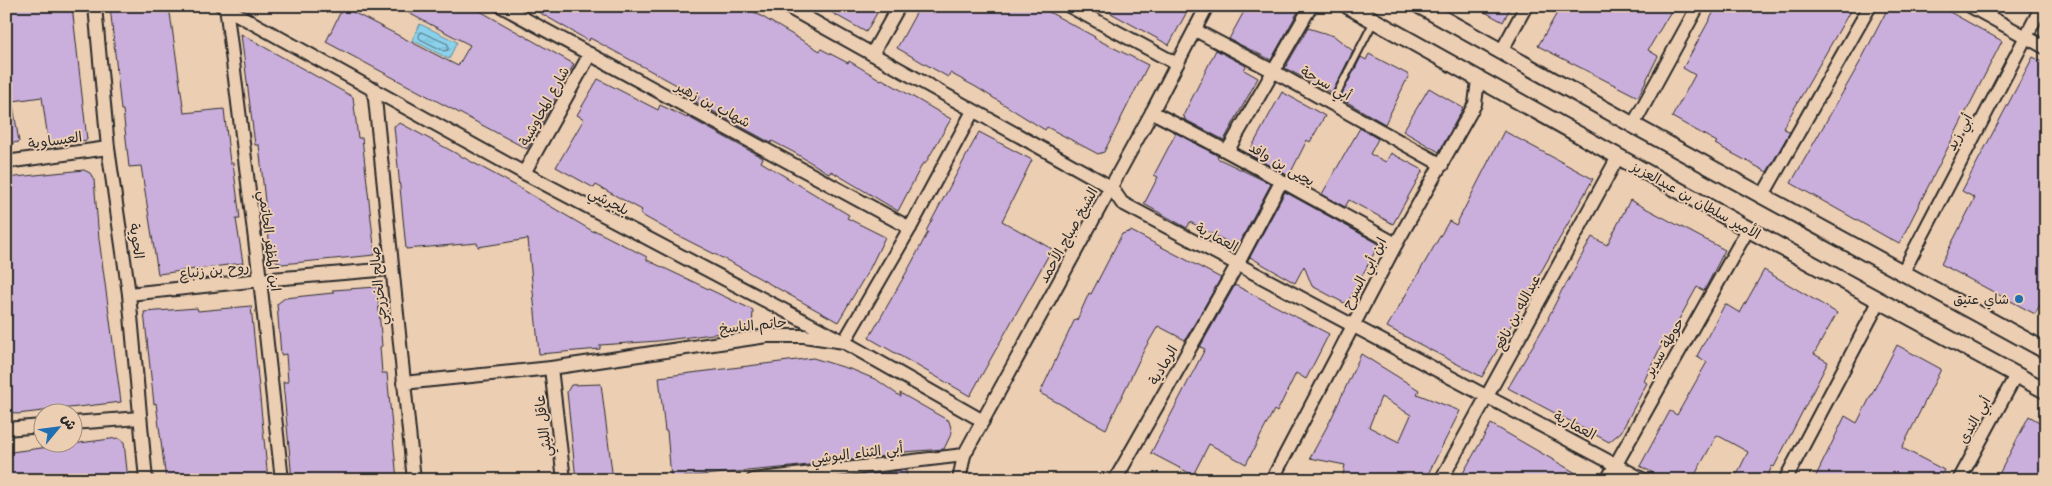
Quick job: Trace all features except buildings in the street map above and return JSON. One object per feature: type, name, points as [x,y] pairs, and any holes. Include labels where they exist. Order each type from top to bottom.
[{"type":"street","name":"الحوية","points":[[94,6],[108,148],[129,294],[146,480]]},
{"type":"street","name":"شهاب بن زهير","points":[[501,6],[910,228]]},
{"type":"street","name":"العمارية","points":[[786,6],[1111,187],[1122,203],[1644,480]]},
{"type":"street","points":[[872,54],[898,6]]},
{"type":"street","points":[[1069,6],[1177,64]]},
{"type":"street","name":"الشيخ صباح الأحمد","points":[[959,480],[964,455],[1152,112],[1207,6]]},
{"type":"street","points":[[1228,150],[1311,6]]},
{"type":"street","name":"الأمير سلطان بن عبدالعزيز","points":[[1348,6],[1748,229],[2046,391]]},
{"type":"street","points":[[1420,6],[1903,272],[2044,345]]},
{"type":"street","points":[[1501,52],[1526,6]]},
{"type":"street","points":[[1633,125],[1698,6]]},
{"type":"street","points":[[1763,195],[1870,6]]},
{"type":"street","points":[[1970,6],[2046,48]]},
{"type":"street","name":"أبي زيد","points":[[1903,272],[2042,6]]},
{"type":"street","name":"بلجرشي","points":[[225,7],[524,173],[844,342],[983,421]]},
{"type":"street","name":"ابن المظفر الحاتمي","points":[[225,7],[260,280],[282,480]]},
{"type":"street","name":"أبي سرحة","points":[[1195,30],[1332,103],[1442,165]]},
{"type":"street","name":"شارع المحاوشية","points":[[524,173],[590,54]]},
{"type":"street","name":"ابن أبي السرح","points":[[1272,480],[1396,244],[1475,104],[1478,80]]},
{"type":"street","name":"صالح الخزرجي","points":[[374,89],[414,480]]},
{"type":"street","points":[[844,342],[910,228],[973,111]]},
{"type":"street","name":"يحيى بن وافد","points":[[1152,112],[1228,150],[1281,182],[1396,244]]},
{"type":"street","name":"العيساوية","points":[[6,162],[108,148]]},
{"type":"street","name":"عبدالله بن نافع","points":[[1441,480],[1618,157]]},
{"type":"street","name":"الرمادية","points":[[1115,480],[1237,265],[1281,182]]},
{"type":"street","name":"حوطة سدير","points":[[1606,480],[1748,229]]},
{"type":"street","name":"روح بن زنباع","points":[[129,294],[391,269]]},
{"type":"street","points":[[1785,480],[1880,300]]},
{"type":"street","name":"حاتم الناسخ","points":[[404,383],[551,368],[768,336],[804,336],[844,342]]},
{"type":"street","name":"عاقل الليثي","points":[[551,368],[564,480]]},
{"type":"street","name":"أبي الندى","points":[[1959,480],[2016,376]]},
{"type":"street","points":[[82,422],[140,418]]},
{"type":"street","points":[[6,429],[32,427]]},
{"type":"street","name":"أبي الثناء البوشي","points":[[753,480],[964,455]]},
{"type":"lane","points":[[1332,103],[1374,20]]},
{"type":"water","points":[[420,24],[457,42],[449,59],[412,40]]},
{"type":"place","name":"شاي عتيق","points":[[2019,299]]}]
